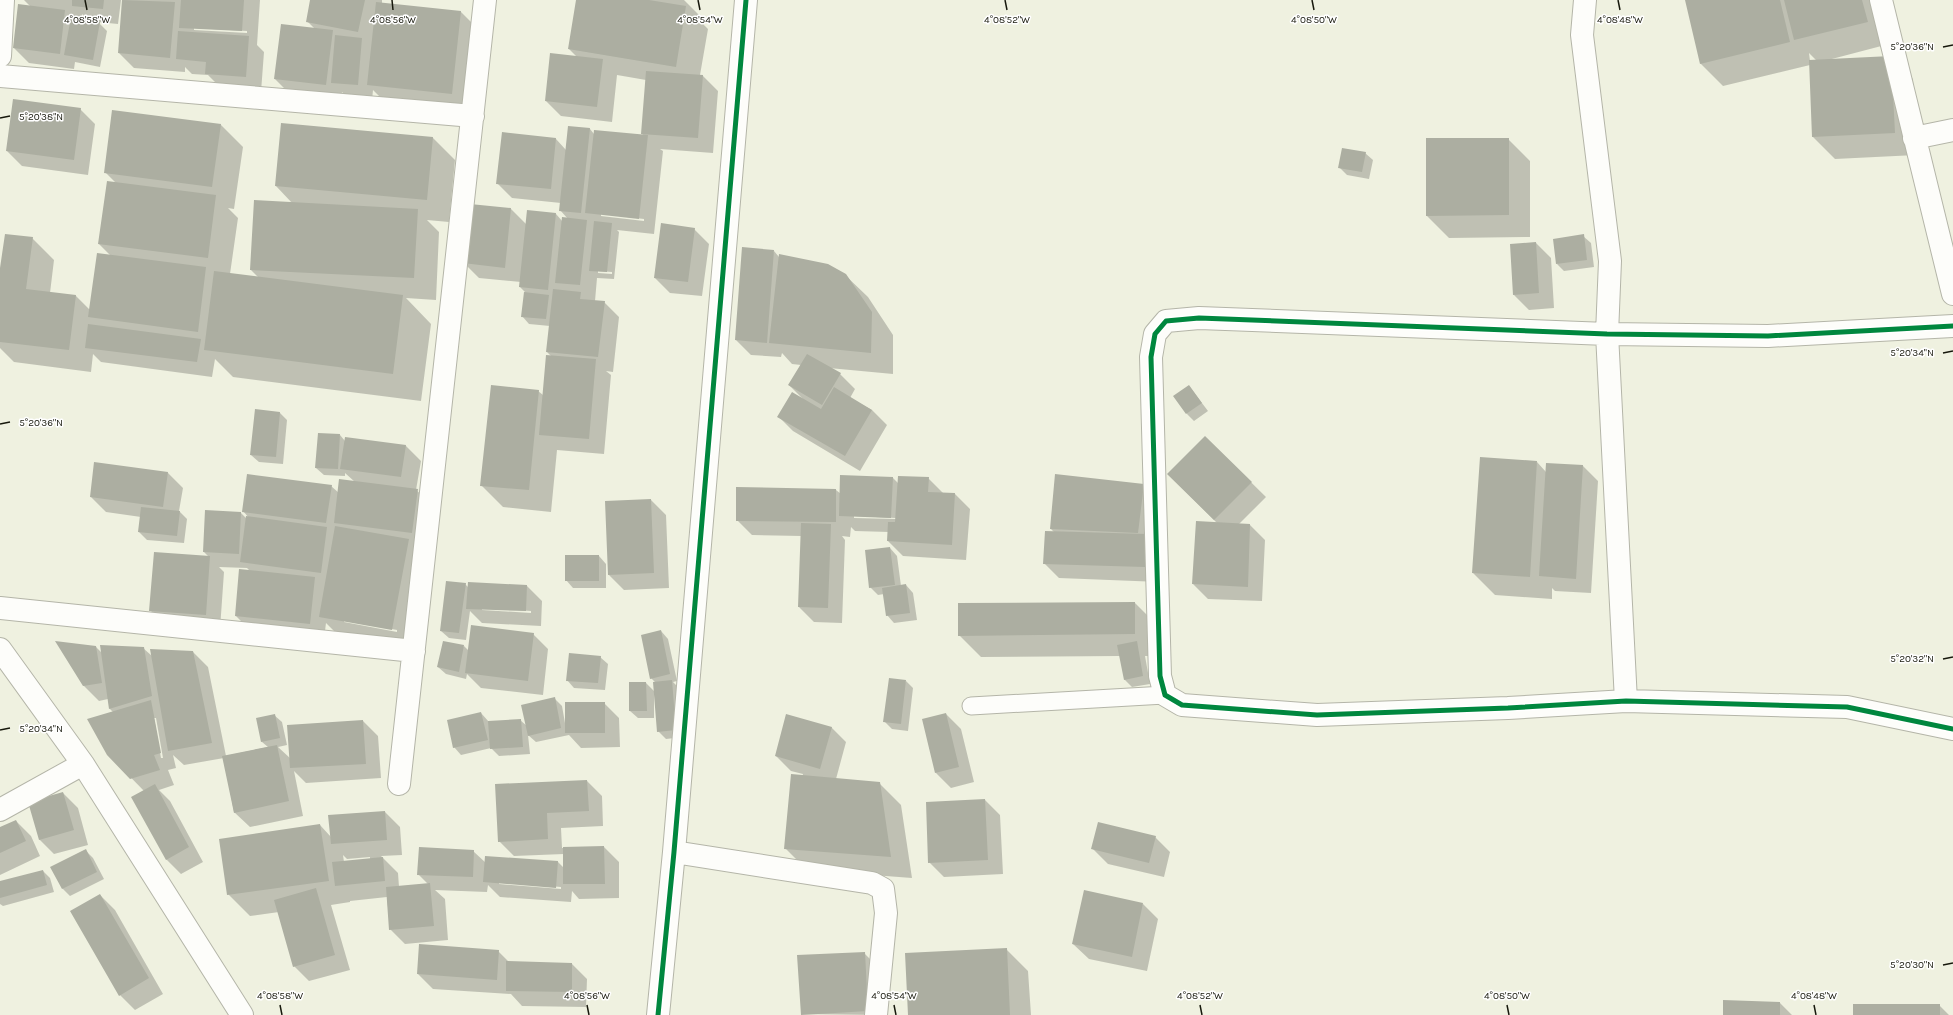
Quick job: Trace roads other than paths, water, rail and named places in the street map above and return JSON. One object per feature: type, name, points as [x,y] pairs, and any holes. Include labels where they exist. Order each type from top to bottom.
[{"type":"street","points":[[0,56],[3,0]]},
{"type":"street","points":[[399,784],[485,0]]},
{"type":"street","points":[[658,1015],[674,852],[746,0]]},
{"type":"street","points":[[1585,0],[1582,35],[1610,261],[1607,334],[1626,701]]},
{"type":"street","points":[[1881,0],[1953,294]]},
{"type":"street","points":[[0,76],[472,116]]},
{"type":"street","points":[[1914,138],[1953,130]]},
{"type":"street","points":[[1953,326],[1768,336],[1607,334],[1199,318],[1166,321],[1155,334],[1151,357],[1160,676],[1165,695],[1182,705],[1317,716],[1508,708],[1626,701],[1847,707],[1953,728]]},
{"type":"street","points":[[0,608],[414,651]]},
{"type":"street","points":[[0,649],[83,764],[242,1015]]},
{"type":"street","points":[[0,810],[83,764]]},
{"type":"street","points":[[674,852],[872,884],[883,889],[886,913],[876,1015]]},
{"type":"lane","points":[[971,706],[1165,695]]}]
